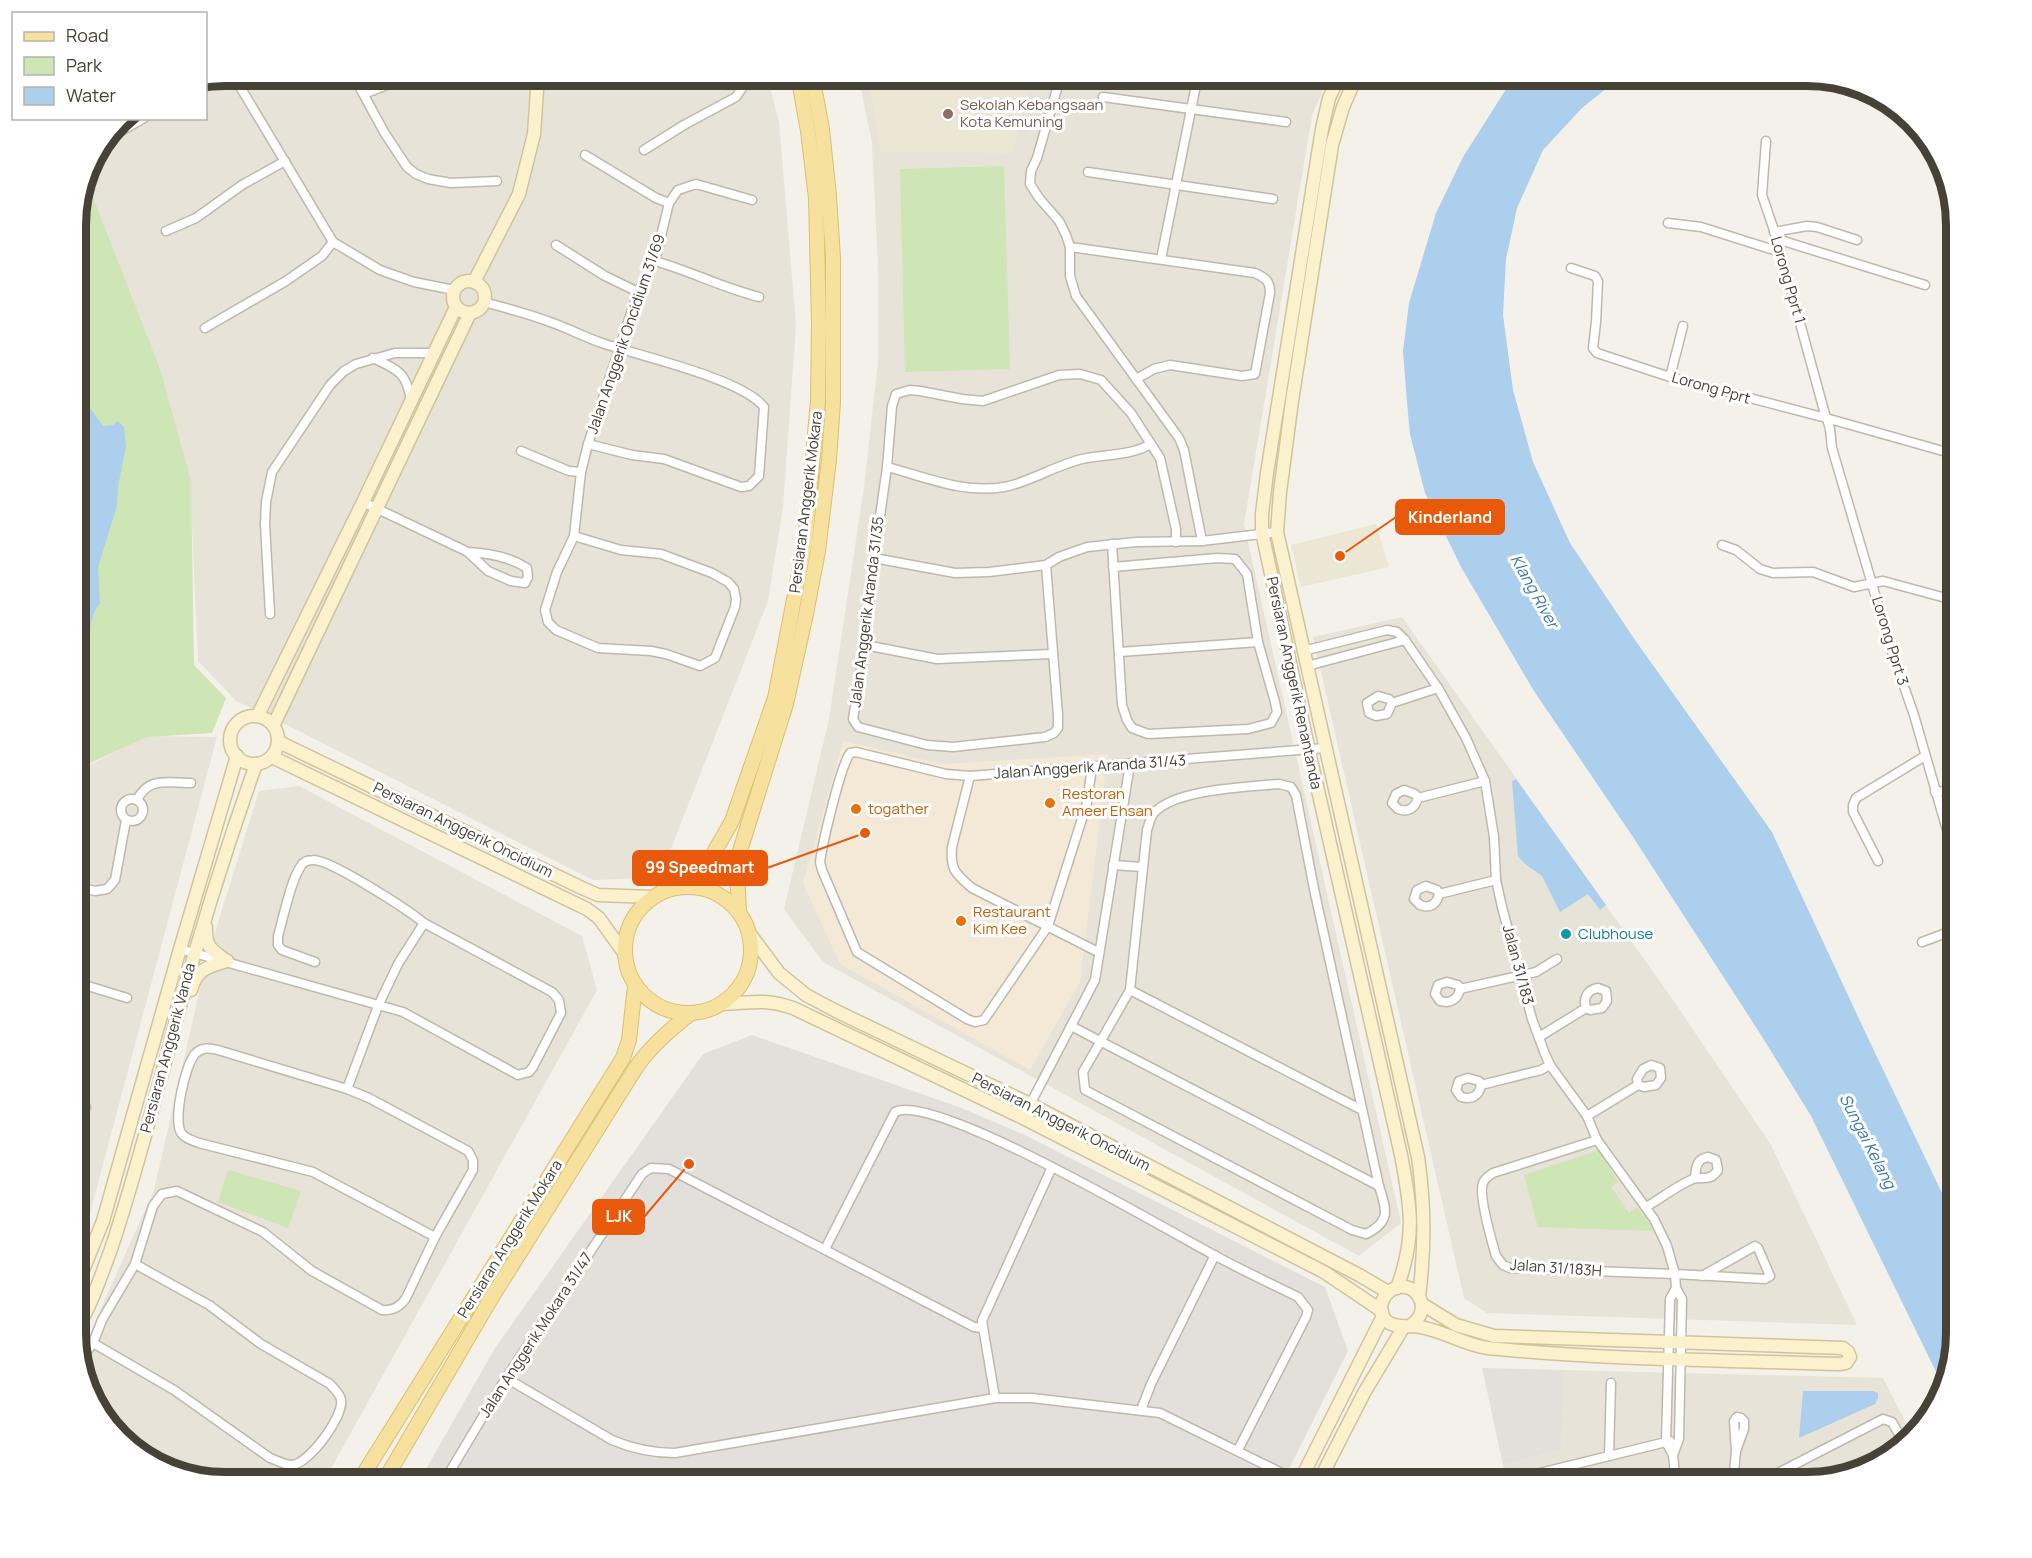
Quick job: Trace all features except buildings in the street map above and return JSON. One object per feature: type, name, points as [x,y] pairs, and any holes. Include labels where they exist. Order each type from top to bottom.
[{"type":"main road","points":[[474,282],[519,194],[534,134],[537,86]]},
{"type":"main road","name":"Persiaran Anggerik Mokara","points":[[657,894],[712,856],[732,821],[775,698],[805,542],[818,401],[819,312],[816,198],[800,86]]},
{"type":"main road","name":"Persiaran Anggerik Mokara","points":[[739,912],[739,854],[786,704],[818,551],[829,460],[833,402],[833,258],[822,129],[814,86]]},
{"type":"main road","name":"Persiaran Anggerik Renantanda","points":[[1335,86],[1329,98],[1313,183],[1267,473],[1262,532],[1409,1199],[1408,1254],[1393,1290]]},
{"type":"main road","name":"Persiaran Anggerik Renantanda","points":[[1352,86],[1343,107],[1332,146],[1291,412],[1277,532],[1418,1157],[1424,1200],[1425,1233],[1421,1300]]},
{"type":"main road","points":[[474,282],[483,290],[484,302],[479,309],[470,313],[462,312],[453,302],[454,290],[461,283],[474,282]]},
{"type":"main road","points":[[258,715],[456,307]]},
{"type":"main road","points":[[274,724],[470,313]]},
{"type":"main road","points":[[258,715],[274,724],[279,742],[272,757],[256,764],[237,756],[232,749],[231,732],[241,719],[258,715]]},
{"type":"main road","name":"Persiaran Anggerik Oncidium","points":[[279,742],[582,888],[598,894],[657,894]]},
{"type":"main road","name":"Persiaran Anggerik Vanda","points":[[86,1263],[103,1221],[237,756]]},
{"type":"main road","name":"Persiaran Anggerik Oncidium","points":[[272,757],[587,909],[599,918],[624,953]]},
{"type":"main road","name":"Persiaran Anggerik Vanda","points":[[86,1311],[119,1224],[142,1148],[194,953],[256,764]]},
{"type":"main road","points":[[699,887],[721,896],[739,912],[750,934],[752,950],[750,966],[744,981],[734,994],[721,1004],[691,1013],[675,1012],[660,1007],[646,998],[635,986],[627,970],[624,953],[626,936],[631,921],[640,908],[657,894],[699,887]]},
{"type":"main road","points":[[207,915],[207,943],[211,950],[227,961]]},
{"type":"main road","name":"Persiaran Anggerik Oncidium","points":[[750,934],[779,973],[806,995],[1030,1104],[1359,1275],[1393,1290]]},
{"type":"main road","points":[[180,1005],[188,997],[196,975],[204,969],[227,961]]},
{"type":"main road","name":"Persiaran Anggerik Mokara","points":[[365,1472],[623,1058],[629,1040],[635,986]]},
{"type":"main road","name":"Persiaran Anggerik Oncidium","points":[[721,1004],[774,1002],[793,1008],[1023,1118],[1324,1272],[1382,1313]]},
{"type":"main road","name":"Persiaran Anggerik Mokara","points":[[389,1472],[492,1297],[637,1066],[648,1050],[691,1013]]},
{"type":"main road","points":[[1306,1472],[1382,1313],[1383,1300],[1393,1290],[1410,1288],[1421,1300],[1456,1325],[1494,1336],[1843,1348],[1850,1357],[1846,1363],[1839,1364],[1541,1354],[1480,1347],[1433,1330],[1394,1326],[1382,1313]]},
{"type":"main road","points":[[1324,1472],[1364,1393],[1407,1327],[1420,1317],[1421,1300]]},
{"type":"street","points":[[240,86],[333,242],[380,270],[414,282],[454,290]]},
{"type":"street","points":[[359,86],[384,132],[407,167],[416,174],[450,183],[497,181]]},
{"type":"street","points":[[364,94],[384,86]]},
{"type":"street","points":[[644,150],[736,97],[743,86]]},
{"type":"street","points":[[1057,86],[1037,158],[1031,171],[1030,184],[1059,221],[1070,247],[1070,276],[1076,296],[1167,419],[1184,450],[1202,541]]},
{"type":"street","points":[[1161,259],[1196,86]]},
{"type":"street","points":[[1103,97],[1286,122]]},
{"type":"street","points":[[122,130],[140,120]]},
{"type":"street","name":"Lorong Pprt 1","points":[[1766,141],[1762,195],[1776,235],[1826,418]]},
{"type":"street","points":[[585,154],[656,198],[669,203],[678,190],[696,184],[752,200]]},
{"type":"street","points":[[166,231],[196,218],[242,185],[285,161]]},
{"type":"street","points":[[1088,172],[1273,199]]},
{"type":"street","name":"Jalan Anggerik Oncidium 31/69","points":[[574,536],[621,550],[661,554],[687,562],[728,582],[734,589],[735,607],[715,658],[700,666],[651,651],[598,648],[556,630],[548,622],[545,610],[557,572],[574,536],[581,472],[588,444],[638,292],[655,261],[669,203]]},
{"type":"street","points":[[1668,223],[1701,227],[1780,252]]},
{"type":"street","points":[[1776,235],[1807,226],[1857,240]]},
{"type":"street","points":[[1776,235],[1925,285]]},
{"type":"street","points":[[205,328],[286,281],[322,256],[333,242]]},
{"type":"street","points":[[556,245],[605,276],[638,292]]},
{"type":"street","points":[[1070,247],[1255,273],[1266,278],[1270,283],[1255,374],[1242,376],[1170,365],[1154,369],[1137,379]]},
{"type":"street","points":[[655,261],[736,291],[759,297]]},
{"type":"street","name":"Lorong Pprt","points":[[1571,268],[1595,276],[1598,281],[1593,348],[1597,353],[1670,377],[1946,452]]},
{"type":"street","points":[[484,302],[550,322],[619,349],[692,370],[749,393],[764,407],[759,476],[749,486],[741,487],[664,459],[588,444]]},
{"type":"street","points":[[1670,377],[1683,326]]},
{"type":"street","points":[[270,614],[265,524],[266,502],[272,472],[330,385],[344,371],[373,358],[395,353],[433,353]]},
{"type":"street","points":[[373,358],[399,370],[408,382],[411,400]]},
{"type":"street","name":"Jalan Anggerik Aranda 31/35","points":[[1046,565],[1058,715],[1058,728],[1054,733],[1036,739],[940,747],[858,727],[853,719],[866,645],[893,398],[896,394],[910,390],[983,401],[1059,375],[1092,376],[1111,389],[1140,426],[1149,445]]},
{"type":"street","name":"Lorong Pprt 3","points":[[1826,418],[1832,428],[1832,448],[1946,828]]},
{"type":"street","points":[[887,467],[952,486],[1005,487],[1063,465],[1098,456],[1140,450],[1149,445],[1160,458],[1176,529],[1176,542]]},
{"type":"street","points":[[521,452],[569,471],[581,472]]},
{"type":"street","points":[[363,502],[468,552],[488,571],[511,581],[525,583],[528,577],[527,568],[518,562],[484,553],[468,552]]},
{"type":"street","points":[[874,558],[956,573],[989,572],[1046,565],[1059,557],[1087,547],[1202,541],[1277,532]]},
{"type":"street","points":[[1112,544],[1113,567],[1120,652],[1122,705],[1132,728],[1148,734],[1248,729],[1271,723],[1277,712],[1258,642],[1247,574],[1235,559],[1216,558],[1113,567]]},
{"type":"street","points":[[1722,545],[1736,550],[1760,568],[1773,573],[1813,572],[1854,587],[1872,581],[1883,581],[1946,598]]},
{"type":"street","points":[[1303,651],[1387,630],[1397,632],[1405,640],[1306,666]]},
{"type":"street","name":"Jalan 31/183","points":[[1405,640],[1438,688],[1466,738],[1485,781],[1494,837],[1496,880],[1539,1037],[1550,1065],[1587,1116],[1597,1140],[1646,1207],[1666,1246],[1675,1274],[1676,1288]]},
{"type":"street","points":[[1120,652],[1258,642]]},
{"type":"street","points":[[1338,643],[1342,657]]},
{"type":"street","points":[[866,645],[937,658],[1053,654]]},
{"type":"street","points":[[1392,703],[1438,688]]},
{"type":"street","name":"Jalan Anggerik Aranda 31/43","points":[[1048,926],[984,1020],[979,1022],[967,1019],[857,952],[820,862],[850,753],[856,752],[946,774],[970,776],[1325,748]]},
{"type":"street","points":[[1878,861],[1853,812],[1856,798],[1924,756]]},
{"type":"street","points":[[1023,1118],[1095,980],[1130,764]]},
{"type":"street","points":[[1048,926],[1087,803],[1092,767]]},
{"type":"street","points":[[970,776],[952,847],[956,874],[972,888],[1098,951]]},
{"type":"street","points":[[1418,798],[1485,781]]},
{"type":"street","points":[[137,800],[147,786],[156,783],[191,783]]},
{"type":"street","points":[[1279,784],[1291,787],[1296,795],[1314,889],[1385,1207],[1386,1215],[1383,1220],[1366,1234],[1352,1230],[1085,1090],[1083,1072],[1130,990],[1142,867],[1147,830],[1153,814],[1165,805],[1183,797],[1205,792],[1279,784]]},
{"type":"street","points":[[1935,792],[1946,791]]},
{"type":"street","points":[[86,889],[95,891],[107,889],[115,880],[126,820],[121,812],[123,802],[137,800],[141,804],[142,815],[138,819],[126,820]]},
{"type":"street","points":[[180,949],[403,1012],[514,1074],[524,1075],[529,1072],[561,1013],[561,1005],[556,995],[424,923],[406,908],[328,864],[312,860],[300,866],[278,936],[278,945],[282,950],[315,962]]},
{"type":"street","points":[[1113,865],[1142,867]]},
{"type":"street","points":[[1439,894],[1496,880]]},
{"type":"street","points":[[347,1089],[378,1006],[398,964],[424,923]]},
{"type":"street","points":[[1922,942],[1946,933]]},
{"type":"street","points":[[1460,989],[1536,972],[1557,958]]},
{"type":"street","points":[[86,985],[127,998]]},
{"type":"street","points":[[1130,990],[1362,1110]]},
{"type":"street","points":[[1539,1037],[1586,1008]]},
{"type":"street","points":[[1071,1026],[1379,1186]]},
{"type":"street","points":[[87,1351],[93,1343],[102,1320],[135,1264],[153,1206],[162,1194],[169,1191],[182,1193],[263,1232],[312,1271],[382,1310],[392,1310],[406,1298],[435,1237],[471,1174],[473,1160],[468,1151],[369,1098],[347,1089],[218,1050],[203,1049],[194,1055],[188,1066],[178,1115],[183,1136],[313,1172],[435,1237]]},
{"type":"street","points":[[1481,1085],[1541,1070],[1550,1065]]},
{"type":"street","points":[[1587,1116],[1638,1085]]},
{"type":"street","points":[[825,1249],[898,1110],[920,1111],[978,1131],[1052,1167],[1298,1297],[1308,1310],[1238,1450]]},
{"type":"street","name":"Jalan 31/183H","points":[[1597,1140],[1493,1173],[1486,1178],[1483,1183],[1482,1196],[1493,1246],[1499,1261],[1510,1268],[1675,1274]]},
{"type":"street","points":[[996,1398],[982,1328],[984,1314],[1052,1167]]},
{"type":"street","name":"Jalan Anggerik Mokara 31/47","points":[[450,1472],[506,1378],[642,1174],[651,1168],[669,1169],[974,1327],[982,1328]]},
{"type":"street","points":[[1646,1207],[1695,1178]]},
{"type":"street","points":[[1675,1274],[1702,1276],[1765,1279],[1770,1276],[1755,1246],[1702,1276]]},
{"type":"street","points":[[1141,1410],[1151,1384],[1215,1255]]},
{"type":"street","points":[[93,1343],[174,1390],[270,1458],[280,1462],[292,1465],[303,1461],[310,1455],[324,1437],[340,1409],[341,1400],[330,1384],[261,1344],[209,1305],[135,1264]]},
{"type":"street","points":[[1673,1455],[1679,1439],[1675,1343],[1670,1299],[1676,1288]]},
{"type":"street","points":[[1675,1343],[1682,1313],[1682,1299],[1676,1288]]},
{"type":"street","points":[[1670,1313],[1682,1313]]},
{"type":"street","points":[[1675,1358],[1666,1442],[1673,1455],[1675,1472]]},
{"type":"street","points":[[506,1378],[612,1440],[642,1451],[675,1453],[996,1398],[1032,1398],[1160,1413],[1280,1472]]},
{"type":"street","points":[[1609,1456],[1611,1383]]},
{"type":"street","points":[[1780,1472],[1883,1419],[1892,1422],[1900,1437]]},
{"type":"street","points":[[1544,1472],[1679,1439]]},
{"type":"street","points":[[1735,1472],[1736,1451]]},
{"type":"shaded area","points":[[224,86],[770,86],[779,122],[796,326],[783,507],[768,601],[667,859],[643,878],[593,880],[236,701],[198,661],[191,500],[88,200],[96,171],[104,155],[114,140],[133,120],[207,120],[207,87]]},
{"type":"shaded area","points":[[860,86],[1324,86],[1312,116],[1244,524],[1401,1223],[1359,1256],[823,962],[784,909],[829,719],[864,487],[878,362],[878,267],[872,143]]},
{"type":"shaded area","name":"Sekolah Kebangsaan Kota Kemuning","points":[[869,86],[1029,86],[1013,153],[881,152]]},
{"type":"shaded area","points":[[1376,524],[1389,567],[1301,587],[1291,545]]},
{"type":"shaded area","points":[[1402,617],[1673,1000],[1771,1145],[1857,1325],[1487,1313],[1464,1298],[1313,637]]},
{"type":"shaded area","points":[[146,736],[217,737],[86,1228],[86,767]]},
{"type":"shaded area","points":[[843,741],[943,764],[1108,754],[1080,982],[1030,1070],[840,964],[803,883]]},
{"type":"shaded area","points":[[299,786],[582,936],[597,990],[329,1472],[215,1472],[197,1470],[163,1458],[147,1449],[126,1432],[109,1411],[90,1370],[86,1343],[154,1190],[207,958],[259,791]]},
{"type":"shaded area","points":[[752,1035],[959,1107],[1025,1135],[1325,1287],[1348,1351],[1288,1472],[424,1472],[495,1348],[703,1054]]},
{"type":"shaded area","points":[[1482,1368],[1564,1370],[1561,1450],[1503,1465]]},
{"type":"shaded area","points":[[1564,1370],[1883,1378],[1909,1428],[1877,1454],[1844,1468],[1826,1471],[1505,1472],[1503,1465],[1561,1450]]},
{"type":"green space","points":[[1004,166],[1010,369],[905,372],[900,169]]},
{"type":"green space","points":[[90,189],[160,369],[191,481],[194,665],[226,698],[212,733],[147,737],[86,765],[86,215]]},
{"type":"green space","points":[[1599,1150],[1618,1182],[1611,1187],[1629,1213],[1637,1207],[1648,1220],[1653,1231],[1538,1227],[1524,1175]]},
{"type":"green space","points":[[228,1170],[301,1191],[288,1228],[218,1202]]},
{"type":"water","points":[[1508,86],[1609,86],[1582,108],[1543,150],[1517,208],[1506,259],[1503,315],[1513,390],[1533,462],[1570,543],[1635,640],[1772,832],[1946,1199],[1946,1334],[1945,1352],[1939,1378],[1811,1116],[1633,837],[1534,691],[1461,567],[1425,493],[1410,434],[1403,351],[1409,303],[1436,213],[1463,157]]},
{"type":"water","points":[[86,402],[103,426],[113,425],[118,421],[124,427],[126,447],[118,486],[117,506],[98,567],[100,603],[90,629],[86,666]]},
{"type":"water","points":[[1516,779],[1606,905],[1600,910],[1588,894],[1560,912],[1542,876],[1518,856],[1512,781]]},
{"type":"water","points":[[1803,1391],[1873,1391],[1878,1393],[1878,1398],[1875,1404],[1799,1438]]},
{"type":"place","name":"Sekolah Kebangsaan Kota Kemuning","points":[[948,114]]},
{"type":"place","name":"Kinderland","points":[[1340,556]]},
{"type":"place","name":"Restoran Ameer Ehsan","points":[[1050,803]]},
{"type":"place","name":"togather","points":[[856,809]]},
{"type":"place","name":"99 Speedmart","points":[[865,833]]},
{"type":"place","name":"Restaurant Kim Kee","points":[[961,921]]},
{"type":"place","name":"Clubhouse","points":[[1566,934]]},
{"type":"place","name":"LJK","points":[[689,1164]]},
{"type":"water label","name":"Klang River","points":[[1535,591]]},
{"type":"water label","name":"Sungai Kelang","points":[[1868,1141]]}]
